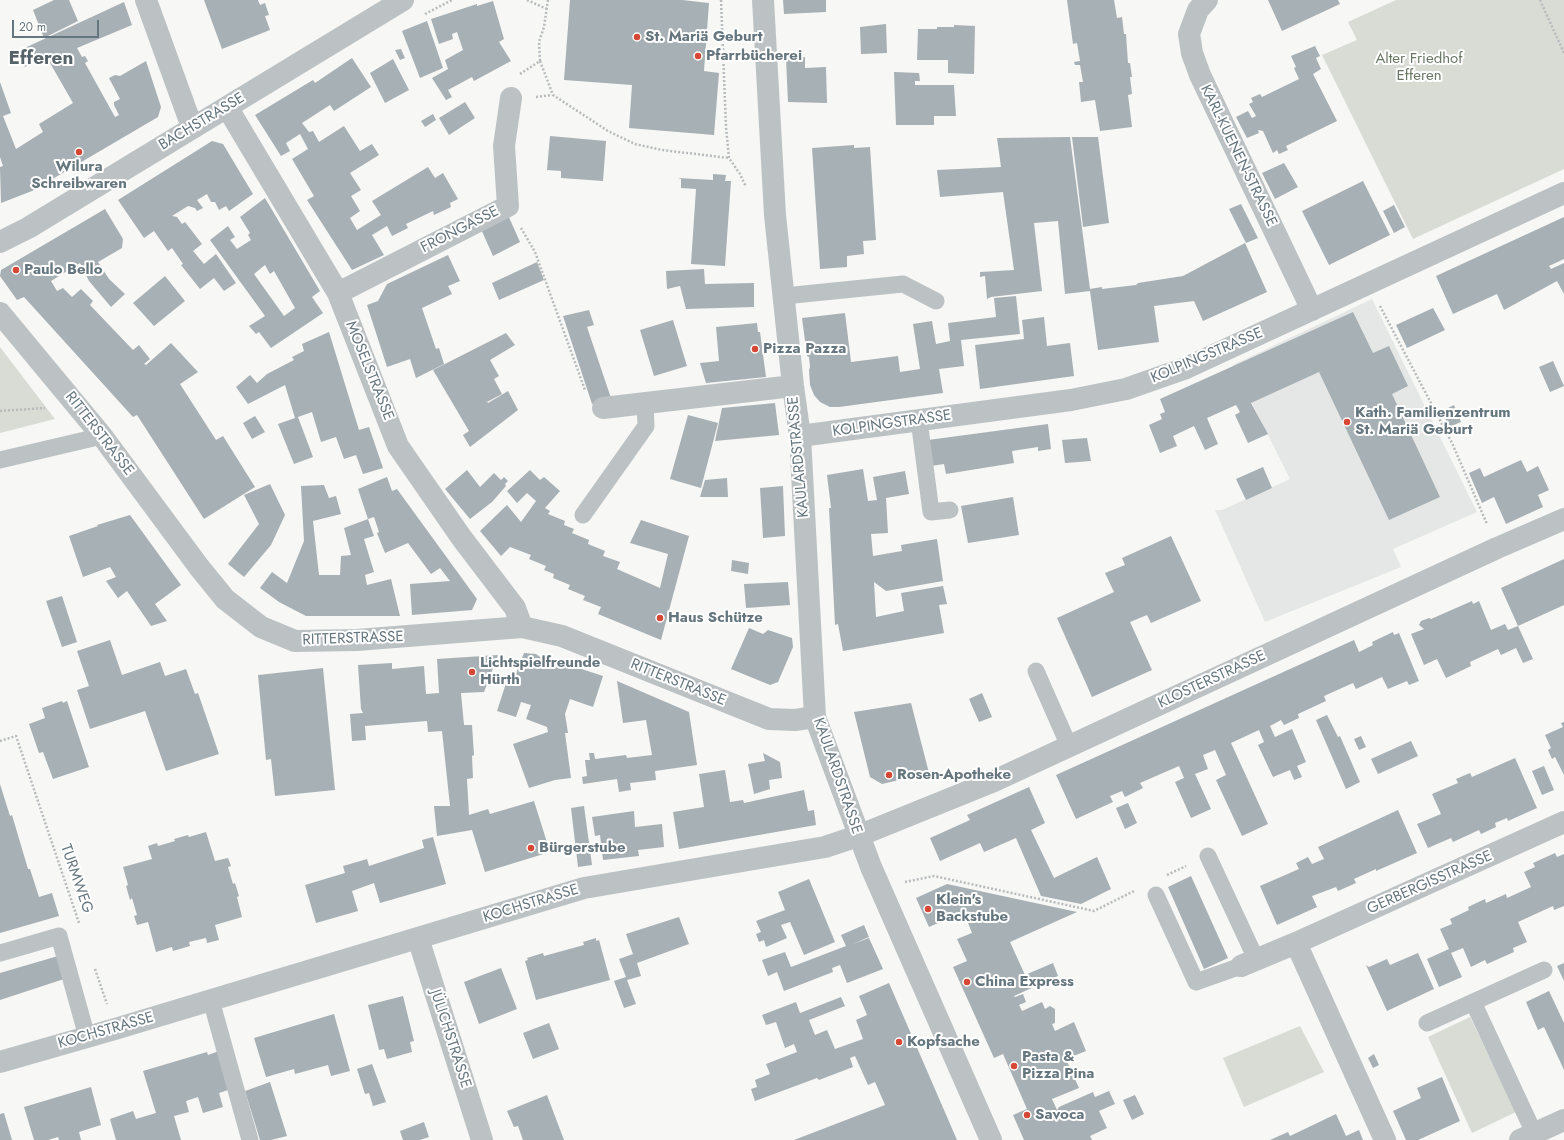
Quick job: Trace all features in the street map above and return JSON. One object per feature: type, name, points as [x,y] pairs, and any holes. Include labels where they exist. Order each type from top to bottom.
[{"type":"street","points":[[146,0],[188,116],[194,126]]},
{"type":"street","name":"BACHSTRASSE","points":[[0,242],[28,228],[403,0]]},
{"type":"street","name":"KAULARDSTRASSE","points":[[763,0],[776,215],[793,386],[800,436],[815,717],[858,836],[879,887],[991,1140]]},
{"type":"street","name":"KARL-KUENEN-STRASSE","points":[[1207,0],[1198,10],[1189,34],[1192,53],[1200,75],[1312,310]]},
{"type":"street","name":"FRONGASSE","points":[[338,293],[508,206],[504,146],[511,98]]},
{"type":"street","name":"MOSELSTRASSE","points":[[227,107],[338,293],[398,446],[461,537],[515,608],[522,627]]},
{"type":"street","name":"KOLPINGSTRASSE","points":[[800,436],[1071,400],[1126,388],[1186,368],[1564,193]]},
{"type":"street","name":"RITTERSTRASSE","points":[[0,313],[102,436],[199,567],[225,599],[261,627],[295,641],[357,640],[522,627],[562,636],[769,719],[795,720],[815,717]]},
{"type":"street","name":"KAULARDSTRASSE","points":[[603,408],[793,386]]},
{"type":"street","name":"KLOSTERSTRASSE","points":[[858,836],[994,781],[1497,548],[1564,519]]},
{"type":"street","name":"GERBERGISSTRASSE","points":[[1248,962],[1296,943],[1564,822]]},
{"type":"street","name":"KOCHSTRASSE","points":[[0,1062],[115,1029],[584,888],[825,847],[858,836]]},
{"type":"street","name":"JÜLICHSTRASSE","points":[[418,938],[482,1140]]},
{"type":"street","points":[[1296,943],[1385,1140]]},
{"type":"street","points":[[1527,1137],[1564,1120]]},
{"type":"lane","points":[[784,296],[903,284],[936,301]]},
{"type":"lane","points":[[583,515],[646,426],[645,403]]},
{"type":"lane","points":[[919,420],[931,512],[950,510]]},
{"type":"lane","points":[[0,460],[102,436]]},
{"type":"lane","points":[[1036,671],[1069,746]]},
{"type":"lane","points":[[1156,895],[1196,982],[1248,962],[1208,856]]},
{"type":"lane","points":[[0,953],[60,936],[88,1037]]},
{"type":"lane","points":[[1427,1023],[1544,970]]},
{"type":"lane","points":[[211,1000],[250,1140]]},
{"type":"lane","points":[[1473,1002],[1527,1137]]},
{"type":"path","points":[[527,0],[547,9]]},
{"type":"path","points":[[548,0],[539,42],[540,61],[553,95],[608,131],[635,144],[662,150],[729,158]]},
{"type":"path","points":[[721,0],[726,127],[729,158],[740,174],[747,189]]},
{"type":"path","points":[[1540,0],[1564,53]]},
{"type":"path","points":[[511,98],[520,74],[540,61]]},
{"type":"path","points":[[508,206],[535,252],[590,404],[595,407],[603,408]]},
{"type":"path","points":[[1368,285],[1452,444],[1497,548]]},
{"type":"path","points":[[0,411],[48,408],[73,400]]},
{"type":"path","name":"TURMWEG","points":[[0,741],[16,736],[80,925]]},
{"type":"path","points":[[1165,876],[1208,856]]},
{"type":"path","points":[[879,887],[934,876],[1094,911],[1136,890]]},
{"type":"path","points":[[93,962],[115,1029]]},
{"type":"shaded area","name":"Kath. Familienzentrum St. Mariä Geburt","points":[[1372,299],[1477,512],[1393,549],[1401,567],[1265,622],[1215,510],[1222,510],[1290,479],[1233,365]]},
{"type":"green space","name":"Alter Friedhof Efferen","points":[[1396,0],[1564,0],[1564,169],[1413,239],[1322,55],[1357,40],[1348,22]]},
{"type":"green space","points":[[0,347],[55,419],[0,433]]},
{"type":"green space","points":[[1470,1017],[1516,1112],[1472,1133],[1428,1037]]},
{"type":"green space","points":[[1300,1026],[1324,1072],[1244,1107],[1223,1058]]},
{"type":"building","points":[[54,0],[69,0],[78,21],[44,38],[33,10]]},
{"type":"building","points":[[204,0],[258,0],[260,5],[265,3],[269,15],[265,16],[270,30],[222,49]]},
{"type":"building","name":"St. Mariä Geburt","points":[[570,0],[682,0],[709,3],[704,71],[719,73],[714,135],[629,128],[632,85],[564,80]]},
{"type":"building","points":[[783,0],[826,0],[826,12],[784,14]]},
{"type":"building","points":[[1067,0],[1114,0],[1117,18],[1122,17],[1124,34],[1126,34],[1128,63],[1130,63],[1132,77],[1130,77],[1132,94],[1128,95],[1132,127],[1100,131],[1095,100],[1081,102],[1079,82],[1083,82],[1080,65],[1075,65],[1074,62],[1080,61],[1077,43],[1073,44]]},
{"type":"building","points":[[1268,0],[1338,0],[1340,4],[1282,31]]},
{"type":"building","points":[[493,1],[504,39],[499,42],[511,61],[474,81],[472,77],[448,90],[452,97],[446,100],[432,78],[448,69],[445,60],[463,50],[457,32],[452,34],[453,39],[439,44],[431,19],[477,4],[477,6]]},
{"type":"building","points":[[124,2],[132,25],[77,48],[82,57],[85,56],[88,61],[85,63],[115,117],[119,115],[114,102],[120,99],[109,78],[115,75],[120,76],[146,61],[161,107],[158,117],[32,191],[1,203],[0,167],[3,166],[0,157],[0,82],[11,113],[3,116],[16,149],[43,132],[39,124],[73,103],[46,56],[25,67],[16,52]]},
{"type":"building","points":[[427,21],[443,68],[420,78],[402,31]]},
{"type":"building","points":[[886,24],[887,53],[861,54],[860,27]]},
{"type":"building","points":[[954,25],[975,26],[974,74],[948,73],[948,60],[917,60],[918,29],[937,29],[937,27],[954,27]]},
{"type":"building","points":[[1315,46],[1320,56],[1316,58],[1321,69],[1313,74],[1337,121],[1286,146],[1288,150],[1279,154],[1277,150],[1273,153],[1263,131],[1258,130],[1259,133],[1247,138],[1236,117],[1248,111],[1252,118],[1256,116],[1249,104],[1253,102],[1251,98],[1260,94],[1262,97],[1299,79],[1291,56]]},
{"type":"building","points":[[401,49],[405,58],[400,60],[395,50]]},
{"type":"building","points":[[805,57],[805,68],[826,67],[827,103],[788,102],[786,58]]},
{"type":"building","points":[[352,58],[371,87],[334,111],[330,105],[302,123],[309,132],[313,131],[319,142],[344,126],[360,151],[372,144],[379,155],[350,173],[361,190],[351,196],[360,211],[350,218],[357,230],[381,215],[372,201],[428,167],[435,178],[443,173],[458,199],[450,203],[451,207],[434,215],[433,211],[406,224],[408,228],[392,236],[387,226],[372,235],[384,255],[352,270],[307,200],[314,196],[292,159],[308,149],[300,134],[286,143],[290,151],[281,156],[255,115],[313,80],[315,83]]},
{"type":"building","points":[[393,59],[409,90],[385,103],[370,73]]},
{"type":"building","points":[[894,72],[919,73],[920,81],[915,81],[915,85],[954,85],[956,116],[934,116],[934,125],[896,125]]},
{"type":"building","points":[[465,102],[475,118],[449,135],[439,118]]},
{"type":"building","points":[[433,114],[436,120],[425,127],[421,121]]},
{"type":"building","points":[[550,136],[606,141],[603,181],[561,178],[561,171],[547,170]]},
{"type":"building","points":[[1070,137],[1090,289],[1136,285],[1138,283],[1183,276],[1245,243],[1267,292],[1203,321],[1194,301],[1154,306],[1159,342],[1098,350],[1090,291],[1065,294],[1058,221],[1034,223],[1042,291],[991,297],[987,299],[985,276],[980,277],[980,272],[1014,270],[1003,192],[940,197],[937,170],[1001,167],[997,138]]},
{"type":"building","points":[[1072,137],[1098,137],[1109,223],[1083,227]]},
{"type":"building","points":[[212,141],[223,144],[253,194],[229,211],[226,206],[219,210],[215,202],[211,202],[207,194],[197,200],[203,208],[197,211],[195,208],[188,206],[172,216],[177,217],[182,224],[185,222],[202,244],[193,251],[204,264],[216,254],[236,283],[224,291],[214,278],[200,289],[181,265],[183,264],[172,248],[168,251],[154,231],[144,238],[118,200]]},
{"type":"building","points":[[854,145],[854,148],[870,147],[876,240],[863,241],[864,254],[847,256],[847,267],[820,269],[812,148]]},
{"type":"building","points":[[1284,163],[1298,187],[1275,199],[1262,173]]},
{"type":"building","points":[[713,174],[726,175],[725,181],[731,181],[725,266],[691,264],[696,189],[681,188],[681,179],[678,178],[713,180]]},
{"type":"building","points":[[1363,181],[1390,235],[1329,265],[1302,211]]},
{"type":"building","points":[[265,198],[320,291],[312,297],[323,313],[271,348],[259,332],[256,334],[249,326],[265,316],[210,240],[228,226],[235,237],[230,240],[237,249],[251,240],[248,235],[250,233],[240,217]],"holes":[[[265,265],[270,274],[274,271],[295,308],[284,316],[254,274]]]},
{"type":"building","points":[[1241,204],[1258,238],[1246,243],[1229,209]]},
{"type":"building","points":[[1394,205],[1405,227],[1394,233],[1383,211]]},
{"type":"building","points":[[105,209],[123,239],[122,248],[98,262],[109,279],[125,294],[111,307],[89,281],[80,263],[51,281],[57,291],[63,288],[72,297],[81,289],[93,301],[90,305],[133,350],[139,345],[150,359],[144,364],[146,365],[171,343],[198,372],[180,384],[216,440],[223,436],[255,487],[204,519],[137,415],[133,417],[24,297],[17,300],[0,276],[1,270]]},
{"type":"building","points":[[508,215],[520,242],[493,256],[481,229]]},
{"type":"building","points":[[1564,217],[1564,259],[1549,266],[1551,269],[1564,263],[1564,294],[1557,281],[1504,310],[1497,294],[1453,314],[1436,276]]},
{"type":"building","points":[[448,255],[460,281],[448,286],[452,294],[422,308],[436,349],[439,348],[444,364],[416,378],[410,359],[387,367],[367,305],[378,301],[387,284]]},
{"type":"building","points":[[537,262],[544,280],[499,300],[492,283]]},
{"type":"building","points":[[704,269],[705,284],[754,283],[754,307],[686,309],[680,286],[667,289],[666,271]]},
{"type":"building","points":[[165,276],[185,301],[154,326],[133,303]]},
{"type":"building","points":[[1016,296],[1020,334],[961,340],[964,366],[939,369],[943,393],[839,407],[830,407],[820,402],[814,395],[810,385],[809,357],[807,356],[802,318],[845,313],[851,362],[898,356],[900,372],[920,369],[913,324],[932,321],[936,344],[950,341],[948,323],[996,317],[994,298]]},
{"type":"building","points":[[1433,308],[1445,330],[1407,348],[1396,325]]},
{"type":"building","points":[[589,310],[594,325],[587,327],[611,398],[592,404],[563,316]]},
{"type":"building","points":[[1353,312],[1373,353],[1389,346],[1408,386],[1392,394],[1440,497],[1389,520],[1319,372],[1251,403],[1268,434],[1248,443],[1235,415],[1240,412],[1236,405],[1207,418],[1218,444],[1205,450],[1194,426],[1173,436],[1177,446],[1160,453],[1149,425],[1162,419],[1160,414],[1165,412],[1160,399]]},
{"type":"building","points":[[1044,317],[1047,346],[1070,343],[1074,376],[980,389],[975,345],[1024,339],[1022,320]]},
{"type":"building","points":[[673,320],[687,366],[654,376],[640,330]]},
{"type":"building","points":[[757,323],[758,332],[760,332],[766,377],[706,383],[700,363],[719,361],[716,327]]},
{"type":"building","points":[[329,332],[359,430],[369,427],[383,468],[363,474],[356,455],[344,459],[336,437],[321,442],[312,412],[298,417],[313,457],[294,464],[278,424],[295,418],[285,385],[248,404],[236,387],[250,375],[257,383],[267,374],[294,360],[292,357],[304,351],[302,344]]},
{"type":"building","points":[[506,333],[515,345],[490,360],[499,376],[494,379],[502,394],[487,402],[488,403],[508,391],[518,410],[470,447],[463,435],[469,431],[433,370]]},
{"type":"building","points":[[1553,361],[1564,386],[1550,392],[1539,367]]},
{"type":"building","points":[[775,403],[779,435],[715,441],[722,408]]},
{"type":"building","points":[[1454,405],[1461,422],[1449,427],[1442,411]]},
{"type":"building","points":[[688,415],[718,423],[701,488],[670,479]]},
{"type":"building","points":[[255,416],[265,432],[252,439],[243,423]]},
{"type":"building","points":[[1048,424],[1051,449],[1038,451],[1038,447],[1012,451],[1014,463],[946,474],[944,464],[931,466],[928,440]]},
{"type":"building","points":[[1087,438],[1091,461],[1065,463],[1062,440]]},
{"type":"building","points":[[1521,460],[1527,472],[1538,466],[1549,490],[1538,495],[1543,507],[1506,524],[1494,497],[1482,503],[1469,473],[1480,468],[1484,477]]},
{"type":"building","points":[[1263,467],[1272,488],[1246,500],[1236,479]]},
{"type":"building","points":[[863,469],[868,501],[877,500],[873,477],[905,471],[909,494],[886,498],[888,533],[871,534],[873,556],[902,551],[901,545],[937,539],[943,581],[886,591],[874,582],[876,617],[904,611],[901,593],[943,586],[947,604],[939,605],[944,633],[843,651],[838,624],[835,625],[829,508],[831,508],[827,475]]},
{"type":"building","points":[[467,470],[480,487],[494,473],[501,480],[504,477],[508,481],[505,484],[506,486],[492,502],[470,519],[445,489]]},
{"type":"building","points":[[530,470],[540,480],[544,477],[560,491],[545,508],[550,511],[548,514],[565,521],[564,525],[574,529],[572,533],[589,540],[588,544],[605,551],[603,556],[620,562],[617,569],[660,588],[668,554],[630,543],[641,520],[689,536],[661,640],[598,614],[601,607],[583,600],[585,596],[568,589],[570,585],[553,578],[554,574],[544,570],[546,566],[529,559],[531,555],[510,547],[501,556],[480,531],[507,505],[521,522],[536,501],[527,493],[517,503],[507,491]]},
{"type":"building","points":[[387,477],[392,491],[397,489],[477,599],[472,610],[412,615],[410,584],[450,581],[440,568],[431,574],[408,543],[385,553],[377,533],[379,532],[374,517],[368,519],[358,489]]},
{"type":"building","points":[[727,478],[728,497],[700,497],[705,480]]},
{"type":"building","points":[[270,484],[285,515],[271,545],[244,577],[228,564],[259,524],[244,495]]},
{"type":"building","points":[[324,485],[329,498],[336,496],[341,514],[313,521],[319,575],[340,575],[341,556],[351,555],[344,528],[368,519],[374,536],[364,539],[374,572],[365,575],[367,585],[391,579],[400,616],[306,616],[279,602],[260,588],[272,572],[287,583],[304,541],[301,486]]},
{"type":"building","points":[[783,486],[785,536],[763,538],[760,488]]},
{"type":"building","points":[[1013,497],[1019,535],[968,543],[961,506]]},
{"type":"building","points":[[130,515],[181,585],[155,604],[167,621],[151,626],[127,591],[118,598],[106,581],[116,577],[110,567],[83,577],[69,536],[98,526],[97,525]]},
{"type":"building","points":[[1171,536],[1201,601],[1151,623],[1147,615],[1130,622],[1152,670],[1092,697],[1057,618],[1114,592],[1105,573],[1125,565],[1122,558]]},
{"type":"building","points":[[1564,559],[1564,605],[1518,626],[1501,588]]},
{"type":"building","points":[[732,560],[749,563],[748,574],[731,571]]},
{"type":"building","points":[[788,582],[790,605],[746,608],[744,584]]},
{"type":"building","points":[[62,596],[77,642],[62,647],[46,601]]},
{"type":"building","points":[[1472,601],[1473,604],[1479,601],[1491,630],[1505,624],[1508,630],[1518,626],[1533,659],[1523,663],[1516,648],[1501,655],[1498,649],[1470,662],[1471,666],[1446,678],[1437,659],[1424,665],[1411,634],[1424,629],[1419,625],[1421,621],[1429,618],[1431,619]]},
{"type":"building","points":[[749,628],[763,634],[768,630],[792,638],[793,647],[778,682],[770,685],[731,669]]},
{"type":"building","points":[[1393,632],[1394,635],[1399,633],[1419,681],[1409,685],[1407,681],[1388,689],[1382,677],[1356,689],[1353,683],[1324,696],[1326,701],[1298,714],[1299,718],[1284,725],[1281,720],[1270,726],[1275,737],[1292,729],[1306,762],[1297,766],[1302,777],[1294,780],[1290,770],[1273,777],[1258,745],[1264,742],[1259,730],[1231,743],[1268,824],[1242,836],[1216,780],[1226,775],[1215,750],[1203,755],[1208,769],[1195,774],[1211,809],[1191,818],[1175,782],[1184,778],[1179,766],[1140,783],[1143,788],[1125,797],[1122,791],[1110,796],[1113,802],[1076,819],[1056,775],[1354,640],[1359,652],[1373,645],[1372,642]]},
{"type":"building","points":[[110,640],[122,675],[160,662],[165,676],[186,669],[195,694],[198,693],[219,754],[166,771],[145,711],[90,729],[77,690],[89,686],[77,651]]},
{"type":"building","points":[[524,653],[536,654],[543,659],[562,666],[563,663],[603,676],[593,707],[570,699],[565,714],[568,733],[565,733],[571,778],[555,780],[529,788],[513,744],[548,732],[547,727],[526,719],[531,705],[521,702],[516,717],[497,711],[509,674],[515,676]]},
{"type":"building","points":[[498,655],[484,692],[461,693],[464,725],[472,725],[474,755],[472,756],[473,778],[467,779],[469,815],[488,809],[490,814],[534,801],[550,852],[485,872],[472,830],[437,836],[434,806],[450,806],[442,731],[428,732],[427,721],[365,726],[366,740],[352,741],[350,714],[363,713],[361,709],[358,665],[392,663],[392,669],[424,666],[426,694],[439,693],[440,709],[437,659]]},
{"type":"building","points":[[323,668],[335,790],[275,796],[271,759],[266,760],[258,675]]},
{"type":"building","points":[[617,681],[689,712],[697,765],[655,771],[656,780],[630,783],[631,790],[619,792],[617,779],[583,784],[582,777],[587,776],[585,760],[590,760],[589,753],[594,753],[595,759],[626,755],[627,758],[652,755],[646,720],[623,723]]},
{"type":"building","points":[[982,693],[992,717],[979,722],[969,699]]},
{"type":"building","points":[[62,701],[63,703],[67,701],[89,767],[53,779],[43,752],[39,753],[29,724],[45,718],[42,708]]},
{"type":"building","points":[[911,703],[929,773],[882,784],[870,777],[854,712]]},
{"type":"building","points":[[1327,715],[1338,737],[1340,736],[1360,782],[1346,789],[1316,720]]},
{"type":"building","points":[[1564,722],[1564,775],[1555,757],[1552,759],[1548,750],[1551,748],[1545,735],[1563,727],[1561,723]]},
{"type":"building","points":[[1361,736],[1366,747],[1359,750],[1354,739]]},
{"type":"building","points":[[1411,741],[1418,756],[1378,774],[1371,759]]},
{"type":"building","points":[[763,753],[780,762],[782,778],[769,780],[770,789],[754,794],[748,764],[765,761]]},
{"type":"building","points":[[1515,758],[1537,808],[1508,821],[1507,818],[1495,823],[1496,827],[1481,834],[1479,830],[1453,842],[1451,838],[1428,848],[1417,824],[1441,814],[1432,794],[1458,783],[1456,779],[1470,773],[1472,777]]},
{"type":"building","points":[[1544,766],[1554,790],[1542,795],[1532,771]]},
{"type":"building","points":[[725,770],[730,802],[743,800],[744,803],[804,790],[808,811],[814,810],[816,825],[679,849],[673,812],[704,807],[699,774]]},
{"type":"building","points":[[0,784],[10,816],[12,815],[28,869],[30,869],[39,897],[52,893],[59,916],[0,933]]},
{"type":"building","points":[[1029,787],[1045,823],[1031,830],[1054,878],[1097,857],[1111,889],[1081,904],[1041,896],[1016,838],[984,852],[980,843],[940,861],[930,838],[970,820],[967,815]]},
{"type":"building","points":[[1128,803],[1137,823],[1125,829],[1116,808]]},
{"type":"building","points":[[584,806],[592,865],[578,867],[571,808]]},
{"type":"building","points":[[1398,810],[1417,853],[1356,878],[1354,879],[1356,883],[1338,891],[1336,887],[1312,896],[1317,907],[1277,925],[1260,886],[1299,869],[1296,863],[1308,857],[1312,864],[1324,859],[1318,847]]},
{"type":"building","points":[[634,811],[635,827],[662,824],[664,847],[638,850],[639,856],[603,860],[600,835],[595,836],[592,817]]},
{"type":"building","points":[[206,832],[215,861],[228,858],[231,866],[228,867],[233,884],[235,883],[239,896],[237,897],[242,917],[215,925],[219,940],[207,943],[206,938],[189,942],[190,946],[173,951],[172,947],[156,952],[148,922],[137,925],[134,916],[137,915],[132,898],[130,900],[123,867],[152,859],[148,846],[157,843],[158,846],[175,841],[174,839],[188,835],[189,837]]},
{"type":"building","points":[[433,837],[446,884],[380,903],[374,883],[352,891],[358,911],[316,923],[305,885],[345,873],[343,866],[367,859],[369,866],[424,848],[422,840]]},
{"type":"building","points":[[1555,853],[1557,857],[1564,854],[1564,906],[1554,910],[1553,906],[1518,922],[1527,942],[1513,948],[1514,952],[1487,964],[1485,960],[1471,967],[1463,948],[1451,953],[1462,977],[1439,987],[1427,959],[1449,949],[1440,929],[1452,924],[1450,919],[1469,910],[1468,907],[1485,899],[1486,903],[1506,894],[1507,898],[1531,887],[1524,872],[1535,867],[1533,863]]},
{"type":"building","points":[[1191,876],[1228,958],[1204,969],[1168,887]]},
{"type":"building","points":[[809,879],[835,942],[804,955],[790,922],[781,925],[787,938],[766,947],[764,940],[759,942],[756,934],[761,932],[756,921],[785,910],[778,892]]},
{"type":"building","points":[[947,884],[1077,912],[1010,942],[1025,975],[1053,963],[1058,976],[1014,996],[1023,994],[1026,1002],[1019,1005],[1022,1011],[1042,1002],[1045,1009],[1050,1006],[1055,1009],[1055,1023],[1052,1024],[1055,1031],[1074,1022],[1086,1051],[1066,1059],[1079,1088],[1052,1099],[1057,1110],[1059,1107],[1093,1092],[1095,1097],[1109,1091],[1115,1104],[1099,1111],[1107,1128],[1090,1136],[1092,1140],[1024,1140],[1013,1115],[1027,1109],[1003,1054],[994,1058],[953,967],[967,961],[957,939],[972,933],[968,923],[970,912],[965,911],[929,927],[916,898]]},
{"type":"building","points":[[679,917],[689,944],[637,963],[641,976],[627,980],[636,1004],[624,1008],[614,981],[626,977],[619,959],[633,954],[626,934]]},
{"type":"building","points":[[864,925],[869,937],[853,944],[869,938],[883,969],[847,983],[840,965],[832,968],[833,972],[784,991],[777,972],[768,976],[762,960],[785,952],[791,967],[846,946],[841,935]]},
{"type":"building","points":[[596,938],[596,941],[599,940],[610,980],[536,1000],[525,961],[528,960],[527,958],[543,953],[544,956],[584,945],[583,942]]},
{"type":"building","points":[[1418,953],[1434,989],[1387,1011],[1366,965],[1369,967],[1387,959],[1390,965]]},
{"type":"building","points":[[58,956],[64,979],[0,1000],[0,973]]},
{"type":"building","points":[[1564,963],[1564,981],[1557,966]]},
{"type":"building","points":[[501,968],[517,1009],[479,1024],[464,982]]},
{"type":"building","points":[[889,983],[957,1140],[794,1140],[885,1105],[875,1082],[868,1085],[855,1056],[850,1058],[853,1067],[819,1080],[817,1078],[755,1101],[751,1089],[757,1087],[755,1080],[770,1074],[766,1064],[797,1052],[794,1044],[785,1048],[776,1022],[766,1025],[762,1015],[796,1002],[800,1013],[841,997],[845,1006],[809,1020],[815,1035],[827,1030],[835,1049],[863,1039],[856,1020],[867,1015],[859,996]]},
{"type":"building","points":[[1549,991],[1564,1023],[1564,1070],[1544,1027],[1538,1030],[1526,1002]]},
{"type":"building","points":[[403,996],[414,1041],[410,1042],[412,1052],[387,1059],[384,1049],[379,1050],[368,1005]]},
{"type":"building","points":[[334,1014],[350,1071],[331,1076],[328,1065],[295,1074],[294,1069],[266,1077],[254,1038]]},
{"type":"building","points":[[549,1023],[559,1049],[533,1059],[523,1033]]},
{"type":"building","points":[[219,1051],[231,1089],[219,1093],[223,1107],[203,1113],[198,1097],[186,1101],[189,1112],[174,1116],[181,1140],[116,1140],[110,1119],[133,1111],[136,1119],[156,1113],[143,1071],[207,1052],[208,1055]]},
{"type":"building","points":[[1374,1054],[1379,1065],[1373,1068],[1368,1058]]},
{"type":"building","points":[[372,1064],[386,1102],[373,1106],[369,1093],[365,1094],[357,1069]]},
{"type":"building","points":[[1442,1077],[1460,1121],[1418,1140],[1406,1140],[1393,1111],[1421,1098],[1417,1088]]},
{"type":"building","points":[[270,1082],[287,1136],[271,1140],[260,1140],[245,1091]]},
{"type":"building","points":[[91,1087],[101,1125],[79,1132],[81,1140],[59,1140],[58,1137],[48,1140],[34,1140],[24,1107]]},
{"type":"building","points":[[547,1095],[564,1140],[523,1140],[518,1126],[514,1127],[507,1111]]},
{"type":"building","points":[[1135,1095],[1144,1114],[1132,1120],[1123,1100]]},
{"type":"building","points":[[4,1113],[12,1140],[0,1140],[0,1114]]},
{"type":"building","points":[[1336,1114],[1346,1136],[1359,1130],[1363,1140],[1270,1140],[1288,1132],[1290,1136]]},
{"type":"building","points":[[424,1122],[429,1137],[420,1140],[403,1140],[400,1131]]},
{"type":"place","name":"St. Mariä Geburt","points":[[637,37]]},
{"type":"place","name":"Pfarrbücherei","points":[[698,56]]},
{"type":"place","name":"Wilura Schreibwaren","points":[[79,152]]},
{"type":"place","name":"Paulo Bello","points":[[16,270]]},
{"type":"place","name":"Pizza Pazza","points":[[755,349]]},
{"type":"place","name":"Kath. Familienzentrum St. Mariä Geburt","points":[[1347,422]]},
{"type":"place","name":"Haus Schütze","points":[[660,618]]},
{"type":"place","name":"Lichtspielfreunde Hürth","points":[[472,672]]},
{"type":"place","name":"Rosen-Apotheke","points":[[889,775]]},
{"type":"place","name":"Bürgerstube","points":[[531,848]]},
{"type":"place","name":"Klein's Backstube","points":[[928,909]]},
{"type":"place","name":"China Express","points":[[967,982]]},
{"type":"place","name":"Kopfsache","points":[[899,1042]]},
{"type":"place","name":"Pasta & Pizza Pina","points":[[1014,1066]]},
{"type":"place","name":"Savoca","points":[[1027,1115]]},
{"type":"district","name":"Efferen","points":[[41,59]]}]
